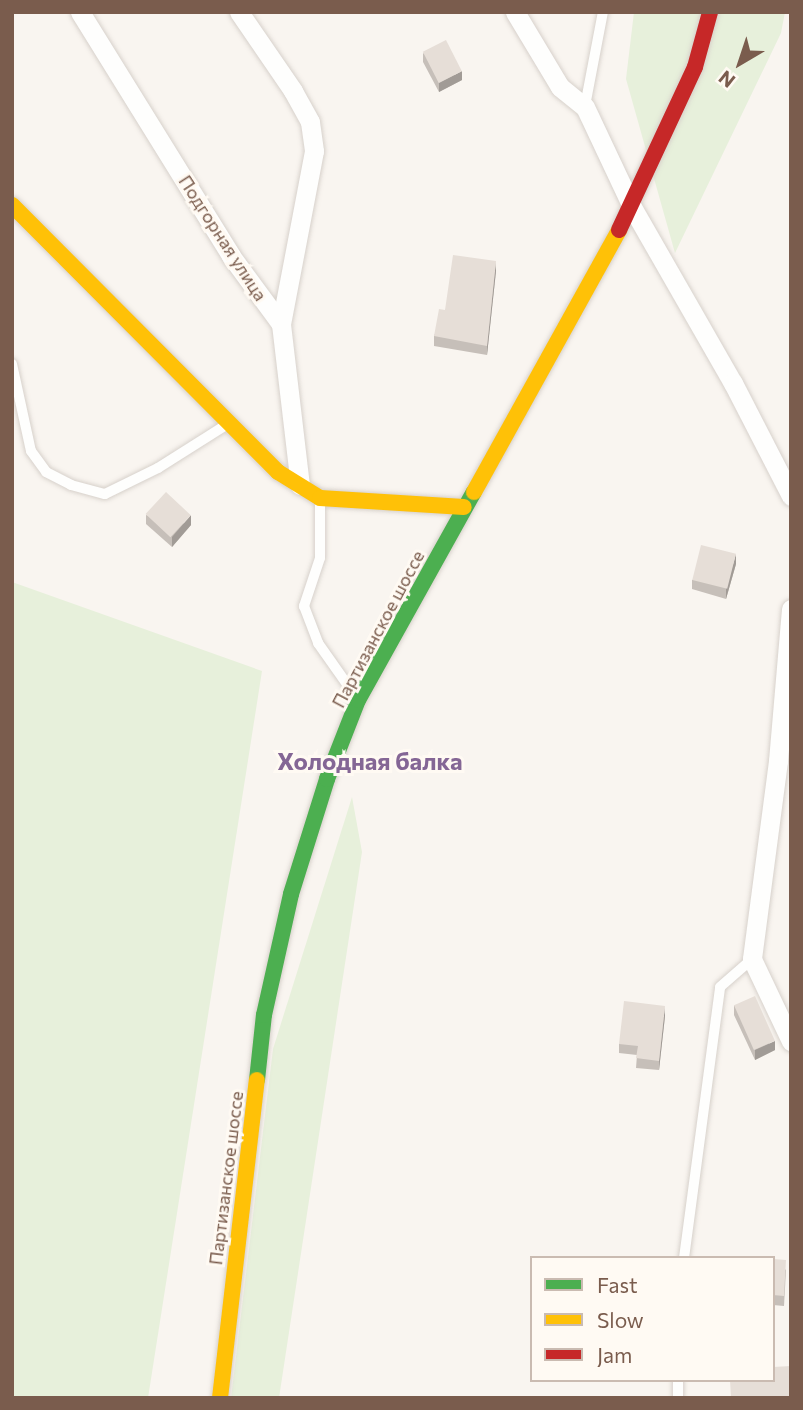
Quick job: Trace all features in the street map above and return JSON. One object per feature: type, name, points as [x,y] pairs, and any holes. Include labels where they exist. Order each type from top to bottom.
[{"type":"main road","name":"Партизанское шоссе","points":[[220,1398],[264,1016],[291,894],[327,779],[358,700],[632,207],[695,67],[710,12]]},
{"type":"main road","points":[[12,205],[278,472],[320,498],[464,507]]},
{"type":"street","name":"Подгорная улица","points":[[80,12],[231,256],[281,324],[300,485]]},
{"type":"street","points":[[239,12],[293,91],[310,122],[314,151],[281,324]]},
{"type":"street","points":[[515,12],[560,87],[585,107],[632,207],[733,383],[791,496]]},
{"type":"street","points":[[791,609],[778,761],[752,959],[791,1041]]},
{"type":"street","points":[[778,761],[791,781]]},
{"type":"lane","points":[[585,107],[603,12]]},
{"type":"lane","points":[[12,364],[31,451],[46,472],[82,488],[105,494],[158,468],[230,423]]},
{"type":"lane","points":[[320,498],[320,558],[304,606],[318,643],[358,700]]},
{"type":"lane","points":[[684,1256],[720,987],[752,959]]},
{"type":"green space","points":[[634,12],[785,12],[781,33],[675,253],[626,79]]},
{"type":"green space","points":[[12,582],[262,671],[148,1398],[12,1398]]},
{"type":"green space","points":[[352,797],[362,852],[279,1398],[231,1398],[273,1049]]},
{"type":"building","points":[[446,40],[462,71],[439,83],[423,52]]},
{"type":"building","points":[[453,255],[496,261],[487,346],[434,336],[439,309],[445,310]]},
{"type":"building","points":[[166,492],[191,515],[170,537],[146,514]]},
{"type":"building","points":[[701,545],[736,554],[727,589],[692,580]]},
{"type":"building","points":[[755,996],[775,1041],[754,1050],[734,1005]]},
{"type":"building","points":[[624,1001],[665,1006],[659,1061],[636,1058],[638,1046],[619,1044]]},
{"type":"building","points":[[775,1259],[786,1260],[784,1296],[775,1295]]},
{"type":"building","points":[[791,1366],[791,1398],[731,1398],[730,1382],[775,1382],[775,1367]]},
{"type":"traffic: fast","points":[[257,1080],[264,1015],[291,894],[327,779],[358,700],[474,492]]},
{"type":"traffic: slow","points":[[12,205],[278,472],[320,498],[464,507]]},
{"type":"traffic: slow","points":[[474,492],[619,230]]},
{"type":"traffic: slow","points":[[220,1398],[257,1080]]},
{"type":"traffic: jam","points":[[619,230],[695,67],[710,12]]},
{"type":"district","name":"Холодная балка","points":[[370,761]]}]
